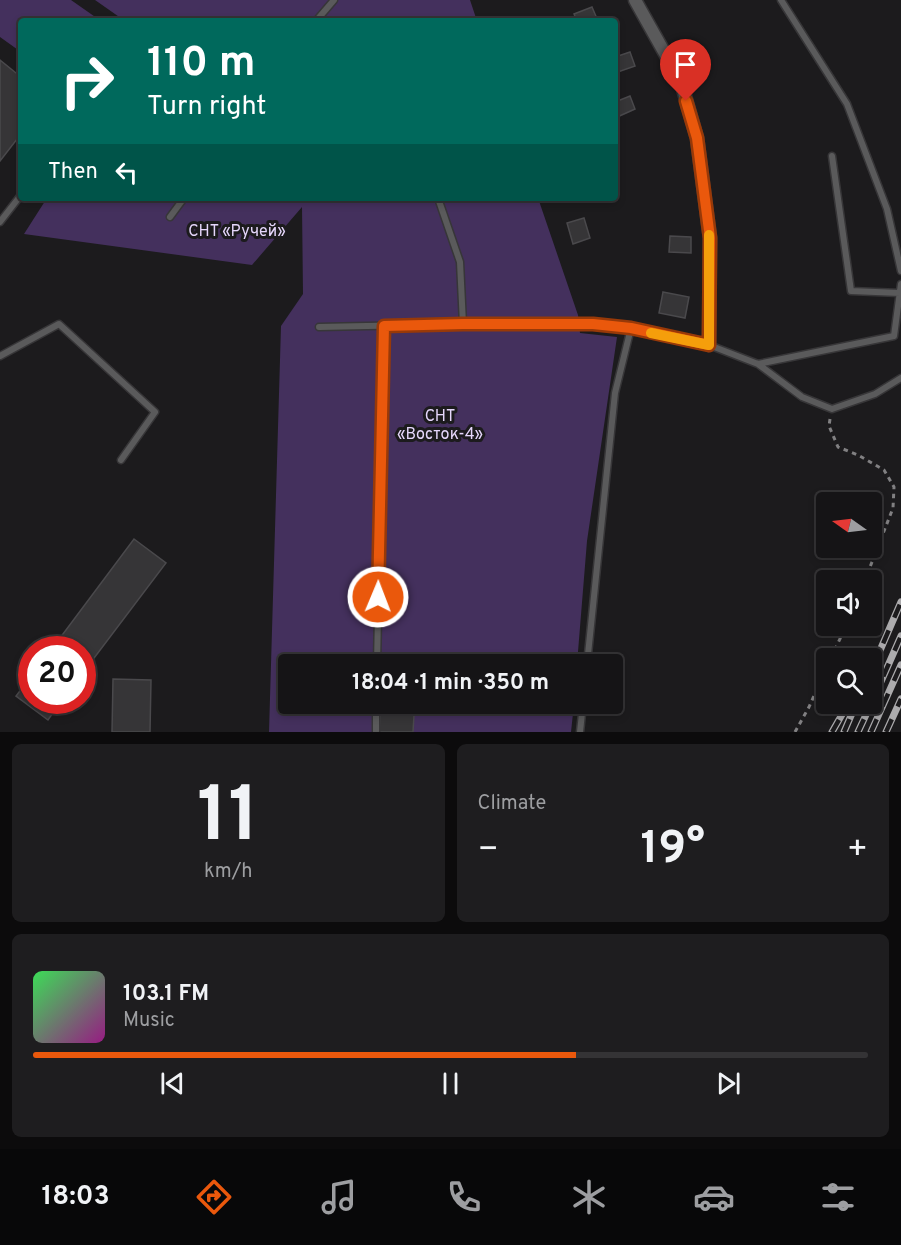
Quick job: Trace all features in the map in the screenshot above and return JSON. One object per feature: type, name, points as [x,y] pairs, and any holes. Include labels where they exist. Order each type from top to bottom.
[{"type":"street","points":[[635,0],[681,82],[697,138],[710,238],[709,345]]},
{"type":"lane","points":[[319,18],[334,0]]},
{"type":"lane","points":[[781,0],[847,104],[887,209],[901,271]]},
{"type":"lane","points":[[832,156],[851,291],[900,293]]},
{"type":"lane","points":[[0,222],[18,199]]},
{"type":"lane","points":[[170,217],[182,201]]},
{"type":"lane","points":[[439,201],[460,262],[463,324]]},
{"type":"lane","points":[[758,364],[894,336],[901,284]]},
{"type":"lane","points":[[0,356],[59,324],[155,412],[121,459]]},
{"type":"lane","points":[[320,327],[593,324],[631,328],[709,345],[758,364],[802,397],[832,409],[875,394],[901,378]]},
{"type":"lane","points":[[377,654],[384,326]]},
{"type":"lane","points":[[588,654],[615,393],[631,328]]},
{"type":"lane","points":[[376,714],[376,731]]},
{"type":"lane","points":[[580,732],[582,714]]},
{"type":"path","points":[[832,409],[829,426],[838,447],[884,470],[894,487],[893,508],[869,570]]},
{"type":"path","points":[[795,732],[816,691]]},
{"type":"green space","points":[[0,0],[71,0],[97,18],[18,18],[18,50],[0,37]]},
{"type":"green space","points":[[95,0],[470,0],[476,18],[121,18]]},
{"type":"green space","name":"СНТ «Восток-4»","points":[[45,201],[539,201],[578,315],[580,333],[617,337],[587,541],[578,654],[278,654],[278,714],[573,714],[571,732],[269,732],[281,326],[303,294],[302,207],[252,265],[24,234]]},
{"type":"building","points":[[592,7],[597,18],[576,18],[574,14]]},
{"type":"building","points":[[630,52],[635,66],[618,72],[618,56]]},
{"type":"building","points":[[0,60],[18,75],[18,138],[0,161]]},
{"type":"building","points":[[630,96],[635,109],[618,117],[618,101]]},
{"type":"building","points":[[584,218],[590,238],[573,244],[567,223]]},
{"type":"building","points":[[670,236],[691,237],[691,253],[669,252]]},
{"type":"building","points":[[663,292],[689,297],[685,318],[659,313]]},
{"type":"building","points":[[134,539],[166,563],[96,656],[96,636],[61,636]]},
{"type":"building","points":[[113,679],[151,680],[150,732],[112,732]]},
{"type":"building","points":[[40,714],[52,714],[48,720]]},
{"type":"building","points":[[380,714],[414,715],[413,732],[379,732]]},
{"type":"railway","points":[[881,648],[901,602]]},
{"type":"railway","points":[[882,679],[901,636]]},
{"type":"railway","points":[[871,732],[901,665]]},
{"type":"railway","points":[[886,732],[901,699]]},
{"type":"railway","points":[[832,732],[842,714]]},
{"type":"railway","points":[[844,732],[852,714]]},
{"type":"railway","points":[[858,732],[866,714]]},
{"type":"slow traffic","points":[[651,333],[709,345],[709,235]]},
{"type":"route","points":[[378,597],[384,326],[593,324],[631,328],[709,345],[710,238],[697,138],[686,101]]},
{"type":"park label","name":"СНТ «Ручей»","points":[[237,230]]}]
